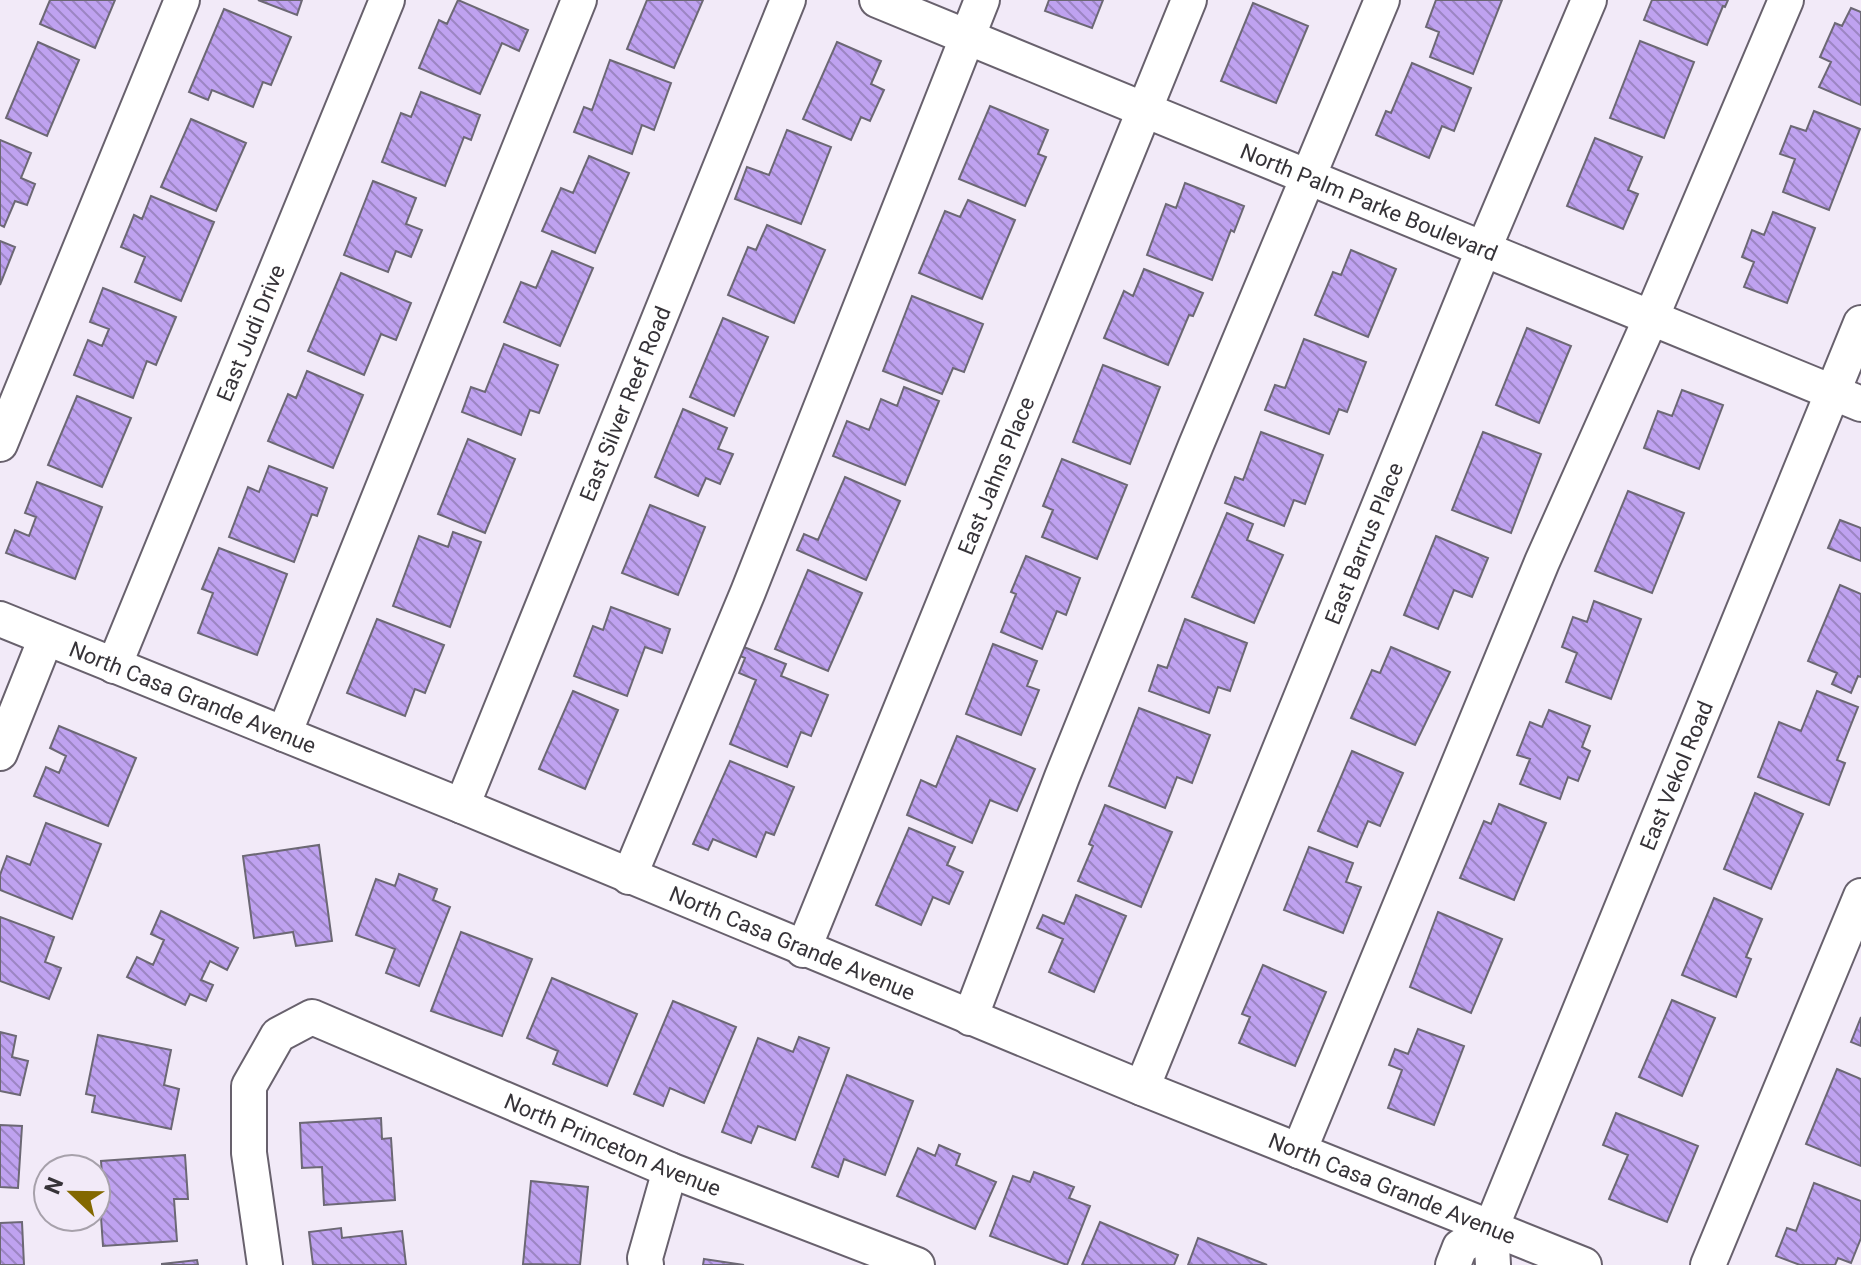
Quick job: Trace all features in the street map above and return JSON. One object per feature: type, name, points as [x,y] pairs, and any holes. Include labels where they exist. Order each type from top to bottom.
[{"type":"street","points":[[0,444],[182,0]]},
{"type":"street","name":"East Judi Drive","points":[[114,666],[387,0]]},
{"type":"street","points":[[284,734],[579,0]]},
{"type":"street","name":"East Silver Reef Road","points":[[462,806],[788,0]]},
{"type":"street","name":"North Palm Parke Boulevard","points":[[877,0],[1847,398]]},
{"type":"street","points":[[629,877],[748,592],[982,0]]},
{"type":"street","name":"East Jahns Place","points":[[803,950],[1189,0]]},
{"type":"street","points":[[970,1018],[1062,777],[1382,0]]},
{"type":"street","name":"East Barrus Place","points":[[1142,1088],[1484,248],[1589,0]]},
{"type":"street","points":[[1299,1151],[1542,562],[1651,318],[1786,0]]},
{"type":"street","name":"East Vekol Road","points":[[1493,1265],[1491,1228],[1847,398],[1861,323]]},
{"type":"street","name":"North Casa Grande Avenue","points":[[0,619],[462,806],[803,950],[1584,1265]]},
{"type":"street","points":[[0,753],[46,638]]},
{"type":"street","points":[[1708,1265],[1861,896]]},
{"type":"street","name":"North Princeton Avenue","points":[[265,1265],[249,1153],[249,1086],[278,1035],[312,1017],[670,1170],[917,1265]]},
{"type":"street","points":[[646,1265],[645,1258],[670,1170]]},
{"type":"street","points":[[1453,1265],[1460,1247],[1491,1228]]},
{"type":"building","points":[[50,0],[115,0],[95,48],[40,24]]},
{"type":"building","points":[[258,0],[302,0],[297,15]]},
{"type":"building","points":[[458,0],[528,30],[519,51],[502,43],[480,94],[419,68],[439,20],[447,24]]},
{"type":"building","points":[[647,0],[703,0],[674,68],[627,49]]},
{"type":"building","points":[[1049,0],[1103,0],[1092,28],[1045,11]]},
{"type":"building","points":[[1436,0],[1502,0],[1473,74],[1430,57],[1439,32],[1426,27]]},
{"type":"building","points":[[1652,0],[1728,0],[1707,45],[1644,20]]},
{"type":"building","points":[[1253,3],[1308,26],[1276,103],[1221,81]]},
{"type":"building","points":[[1851,8],[1861,12],[1861,105],[1819,87],[1831,62],[1820,57],[1835,23],[1842,26]]},
{"type":"building","points":[[224,9],[291,37],[271,85],[263,82],[253,107],[212,90],[208,100],[189,92]]},
{"type":"building","points":[[1640,41],[1694,62],[1664,138],[1610,118]]},
{"type":"building","points":[[38,42],[79,60],[47,136],[6,118]]},
{"type":"building","points":[[837,42],[881,61],[871,84],[884,90],[870,121],[861,117],[851,140],[803,119]]},
{"type":"building","points":[[610,60],[671,83],[654,130],[642,125],[632,154],[574,132],[584,107],[592,110]]},
{"type":"building","points":[[1412,63],[1471,88],[1454,131],[1442,126],[1429,158],[1376,135],[1386,111],[1391,113]]},
{"type":"building","points":[[421,92],[480,115],[471,140],[464,137],[445,186],[382,162],[401,113],[411,117]]},
{"type":"building","points":[[990,106],[1048,130],[1038,154],[1046,157],[1025,206],[959,179]]},
{"type":"building","points":[[1814,111],[1860,129],[1829,210],[1783,192],[1795,159],[1780,154],[1791,126],[1806,131]]},
{"type":"building","points":[[191,119],[246,143],[216,211],[161,187]]},
{"type":"building","points":[[787,130],[831,147],[801,224],[735,199],[747,167],[769,175]]},
{"type":"building","points":[[1595,138],[1642,157],[1628,190],[1638,194],[1623,229],[1567,206]]},
{"type":"building","points":[[0,140],[31,153],[21,178],[35,184],[27,205],[15,201],[4,227],[0,225]]},
{"type":"building","points":[[589,156],[629,173],[595,253],[542,231],[561,188],[573,193]]},
{"type":"building","points":[[373,181],[416,198],[406,224],[422,230],[411,257],[396,251],[388,272],[344,255]]},
{"type":"building","points":[[1185,183],[1244,206],[1234,232],[1231,230],[1212,280],[1147,255],[1166,204],[1176,208]]},
{"type":"building","points":[[151,196],[214,222],[181,301],[135,282],[145,257],[121,247],[134,215],[142,219]]},
{"type":"building","points":[[968,200],[1015,220],[982,299],[919,273],[945,211],[960,217]]},
{"type":"building","points":[[1773,212],[1815,228],[1787,303],[1744,287],[1754,262],[1742,257],[1752,230],[1764,235]]},
{"type":"building","points":[[767,225],[825,250],[794,323],[728,295],[748,247],[756,250]]},
{"type":"building","points":[[0,241],[15,247],[0,285]]},
{"type":"building","points":[[1351,250],[1396,269],[1368,337],[1315,315],[1333,272],[1341,275]]},
{"type":"building","points":[[552,251],[593,268],[560,346],[504,322],[521,282],[536,288]]},
{"type":"building","points":[[1144,269],[1203,293],[1193,316],[1189,315],[1168,365],[1104,338],[1124,291],[1133,296]]},
{"type":"building","points":[[341,273],[411,303],[396,340],[381,334],[364,375],[308,351]]},
{"type":"building","points":[[103,288],[176,317],[156,365],[147,361],[133,398],[74,375],[88,340],[102,346],[109,329],[90,322]]},
{"type":"building","points":[[912,296],[983,324],[964,372],[953,368],[942,394],[883,371]]},
{"type":"building","points":[[723,318],[768,337],[734,416],[690,397]]},
{"type":"building","points":[[1527,328],[1571,346],[1539,423],[1496,405]]},
{"type":"building","points":[[1304,339],[1366,362],[1347,412],[1339,409],[1329,434],[1265,410],[1275,385],[1285,388]]},
{"type":"building","points":[[504,344],[558,365],[539,413],[530,410],[521,435],[462,412],[471,387],[485,392]]},
{"type":"building","points":[[1103,365],[1160,387],[1130,464],[1073,442]]},
{"type":"building","points":[[307,371],[363,395],[333,468],[268,441],[288,394],[296,398]]},
{"type":"building","points":[[904,387],[939,401],[905,485],[833,456],[847,421],[869,430],[881,399],[897,406]]},
{"type":"building","points":[[1682,390],[1723,405],[1699,469],[1644,448],[1658,411],[1672,416]]},
{"type":"building","points":[[77,396],[131,418],[102,487],[48,465]]},
{"type":"building","points":[[683,409],[727,428],[718,449],[733,454],[720,484],[706,478],[698,496],[655,477]]},
{"type":"building","points":[[1261,432],[1323,455],[1305,504],[1294,500],[1284,526],[1225,503],[1235,477],[1243,480]]},
{"type":"building","points":[[1483,432],[1541,454],[1511,533],[1452,510]]},
{"type":"building","points":[[468,439],[515,459],[485,533],[438,514]]},
{"type":"building","points":[[1062,459],[1127,485],[1097,559],[1042,537],[1053,510],[1043,506]]},
{"type":"building","points":[[269,466],[327,488],[317,516],[312,514],[294,562],[229,537],[248,487],[259,492]]},
{"type":"building","points":[[845,477],[900,501],[866,580],[797,550],[804,534],[818,540]]},
{"type":"building","points":[[37,482],[102,507],[75,579],[6,553],[15,530],[29,536],[36,517],[25,513]]},
{"type":"building","points":[[1628,491],[1684,513],[1652,593],[1595,571]]},
{"type":"building","points":[[650,505],[705,527],[678,595],[622,573]]},
{"type":"building","points":[[1227,513],[1253,524],[1247,540],[1283,555],[1254,623],[1192,597]]},
{"type":"building","points":[[1840,520],[1861,528],[1861,561],[1828,548]]},
{"type":"building","points":[[453,532],[481,542],[450,627],[393,606],[419,536],[448,547]]},
{"type":"building","points":[[1436,536],[1488,558],[1472,597],[1454,590],[1438,629],[1404,615]]},
{"type":"building","points":[[219,548],[287,574],[257,655],[198,633],[213,593],[202,589]]},
{"type":"building","points":[[1026,556],[1080,578],[1066,615],[1057,611],[1042,649],[1001,632],[1016,594],[1011,592]]},
{"type":"building","points":[[808,570],[862,593],[828,671],[775,649]]},
{"type":"building","points":[[1840,585],[1861,594],[1861,677],[1858,676],[1851,693],[1832,684],[1837,673],[1808,661]]},
{"type":"building","points":[[1594,601],[1641,619],[1611,699],[1566,682],[1577,653],[1562,647],[1573,617],[1587,622]]},
{"type":"building","points":[[611,607],[670,629],[662,653],[645,647],[627,696],[574,676],[593,626],[603,630]]},
{"type":"building","points":[[377,619],[444,645],[425,693],[415,689],[405,716],[347,693]]},
{"type":"building","points":[[1185,619],[1247,643],[1230,691],[1218,687],[1209,713],[1149,691],[1158,665],[1167,668]]},
{"type":"building","points":[[734,643],[786,664],[781,676],[828,695],[811,736],[801,732],[787,767],[730,744],[756,680],[739,673],[745,658],[731,652]]},
{"type":"building","points":[[993,644],[1037,661],[1027,686],[1039,690],[1021,735],[966,714]]},
{"type":"building","points":[[1391,647],[1450,672],[1415,745],[1351,718],[1372,670],[1380,673]]},
{"type":"building","points":[[573,691],[618,710],[585,789],[539,769]]},
{"type":"building","points":[[1817,691],[1858,707],[1837,760],[1845,763],[1829,805],[1758,777],[1779,722],[1801,731]]},
{"type":"building","points":[[1139,708],[1210,735],[1192,783],[1177,777],[1165,808],[1109,786]]},
{"type":"building","points":[[1549,710],[1590,726],[1582,747],[1590,751],[1578,781],[1568,777],[1560,799],[1520,784],[1530,759],[1517,755],[1530,722],[1542,727]]},
{"type":"building","points":[[59,726],[136,758],[108,826],[34,796],[46,767],[59,773],[66,756],[50,748]]},
{"type":"building","points":[[957,736],[1035,769],[1017,811],[990,800],[972,843],[907,815],[921,780],[936,787]]},
{"type":"building","points":[[1352,751],[1403,773],[1380,826],[1368,821],[1357,847],[1318,831]]},
{"type":"building","points":[[730,761],[794,787],[774,835],[766,832],[756,857],[713,839],[708,850],[693,844]]},
{"type":"building","points":[[1755,793],[1803,814],[1771,889],[1724,869]]},
{"type":"building","points":[[1499,804],[1546,823],[1514,900],[1460,878],[1484,821],[1491,824]]},
{"type":"building","points":[[1105,805],[1172,832],[1141,907],[1078,881],[1093,846],[1089,844]]},
{"type":"building","points":[[46,823],[101,844],[72,919],[0,890],[0,875],[7,856],[30,865]]},
{"type":"building","points":[[909,828],[955,847],[947,865],[963,872],[949,904],[933,897],[921,925],[876,905]]},
{"type":"building","points":[[319,845],[332,941],[296,946],[293,932],[254,938],[243,856]]},
{"type":"building","points":[[1309,847],[1353,863],[1346,882],[1361,887],[1343,933],[1284,910]]},
{"type":"building","points":[[399,874],[437,889],[433,900],[450,907],[419,986],[386,973],[395,949],[356,935],[376,879],[395,886]]},
{"type":"building","points":[[1076,895],[1126,916],[1094,992],[1049,972],[1063,939],[1037,928],[1043,915],[1064,924]]},
{"type":"building","points":[[1714,898],[1762,919],[1746,957],[1751,959],[1736,997],[1682,975]]},
{"type":"building","points":[[161,911],[238,948],[227,970],[210,961],[201,980],[213,985],[206,1001],[190,994],[185,1005],[127,977],[137,957],[153,965],[164,940],[151,934]]},
{"type":"building","points":[[1438,912],[1502,939],[1471,1013],[1410,987]]},
{"type":"building","points":[[0,917],[54,937],[45,962],[61,968],[49,999],[0,981]]},
{"type":"building","points":[[461,932],[532,959],[502,1036],[431,1011]]},
{"type":"building","points":[[1263,965],[1326,992],[1295,1066],[1239,1043],[1250,1017],[1242,1014]]},
{"type":"building","points":[[552,978],[637,1014],[607,1086],[553,1064],[558,1051],[527,1038]]},
{"type":"building","points":[[1672,1000],[1715,1018],[1682,1096],[1639,1077]]},
{"type":"building","points":[[673,1001],[736,1027],[704,1103],[670,1088],[663,1106],[634,1094]]},
{"type":"building","points":[[1861,1017],[1861,1046],[1851,1042]]},
{"type":"building","points":[[1418,1029],[1464,1046],[1434,1125],[1388,1108],[1402,1070],[1389,1065],[1395,1049],[1408,1054]]},
{"type":"building","points":[[0,1032],[16,1036],[12,1057],[28,1061],[20,1095],[0,1091]]},
{"type":"building","points":[[98,1035],[171,1050],[164,1085],[179,1089],[171,1129],[92,1112],[95,1096],[86,1094]]},
{"type":"building","points":[[799,1037],[829,1048],[795,1140],[758,1126],[751,1143],[722,1132],[758,1038],[793,1052]]},
{"type":"building","points":[[1837,1069],[1861,1079],[1861,1166],[1806,1144]]},
{"type":"building","points":[[847,1075],[913,1101],[885,1175],[844,1159],[838,1177],[812,1167]]},
{"type":"building","points":[[1616,1113],[1698,1146],[1667,1222],[1609,1199],[1628,1155],[1603,1145]]},
{"type":"building","points":[[381,1118],[382,1139],[391,1138],[395,1200],[324,1205],[322,1167],[302,1168],[300,1123]]},
{"type":"building","points":[[0,1125],[22,1126],[18,1188],[0,1187]]},
{"type":"building","points":[[939,1145],[960,1154],[956,1165],[996,1182],[975,1229],[897,1196],[918,1148],[935,1156]]},
{"type":"building","points":[[185,1155],[188,1199],[174,1199],[177,1241],[103,1246],[102,1233],[112,1233],[112,1160]]},
{"type":"building","points":[[1034,1172],[1074,1187],[1069,1198],[1090,1206],[1067,1265],[990,1236],[1013,1176],[1030,1182]]},
{"type":"building","points":[[531,1181],[588,1187],[580,1265],[523,1264]]},
{"type":"building","points":[[1814,1183],[1861,1201],[1861,1238],[1851,1263],[1838,1258],[1835,1265],[1800,1265],[1776,1256],[1787,1228],[1796,1231]]},
{"type":"building","points":[[22,1222],[24,1265],[0,1265],[0,1223]]},
{"type":"building","points":[[1100,1222],[1178,1255],[1174,1265],[1082,1265]]},
{"type":"building","points":[[341,1228],[342,1238],[402,1231],[406,1265],[313,1265],[309,1232]]},
{"type":"building","points":[[1198,1238],[1267,1265],[1188,1265]]},
{"type":"building","points":[[704,1259],[744,1265],[703,1265]]},
{"type":"building","points":[[197,1260],[198,1265],[162,1265],[162,1264]]}]
